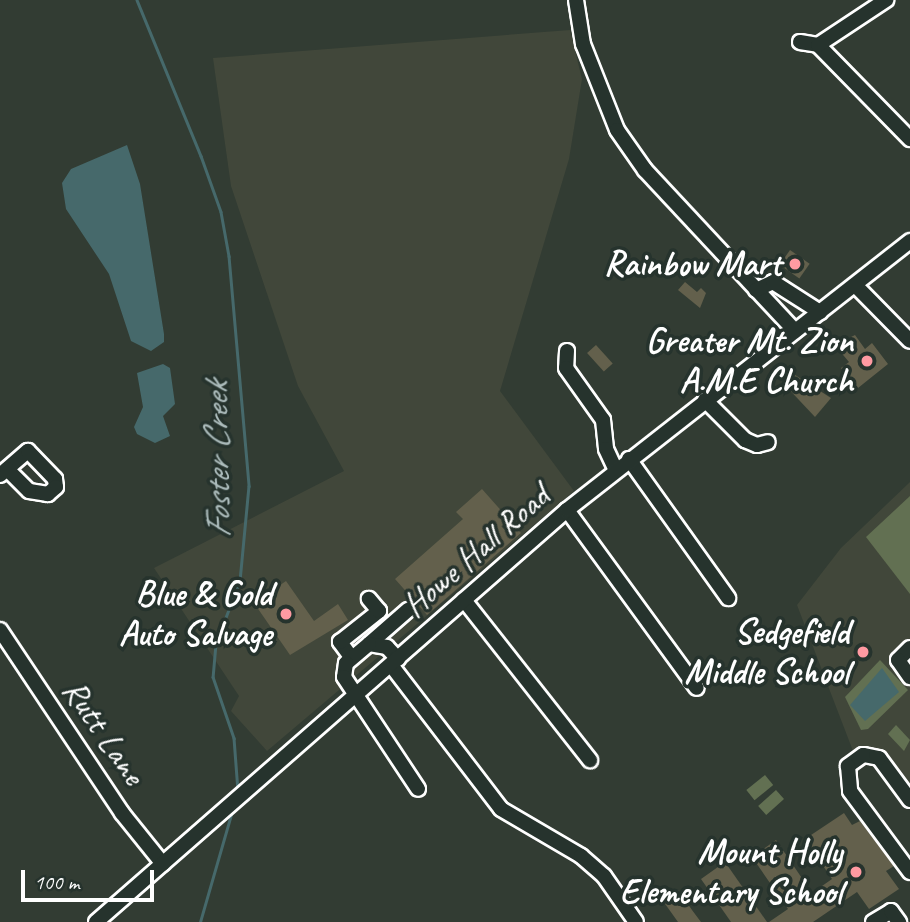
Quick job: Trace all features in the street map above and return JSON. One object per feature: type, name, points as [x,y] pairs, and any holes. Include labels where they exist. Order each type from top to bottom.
[{"type":"street","points":[[576,0],[583,44],[617,130],[645,170],[795,331]]},
{"type":"street","points":[[818,46],[886,0]]},
{"type":"street","points":[[800,42],[818,46],[910,139]]},
{"type":"street","name":"Howe Hall Road","points":[[96,922],[567,510],[910,240]]},
{"type":"street","points":[[756,290],[769,281],[820,312]]},
{"type":"street","points":[[855,285],[910,341]]},
{"type":"street","points":[[774,309],[790,293]]},
{"type":"street","points":[[567,351],[566,368],[603,420],[606,449],[616,470]]},
{"type":"street","points":[[705,400],[745,440],[757,445],[768,442]]},
{"type":"street","points":[[629,459],[728,598]]},
{"type":"street","points":[[567,510],[697,688]]},
{"type":"street","points":[[351,657],[340,642],[379,611],[369,599]]},
{"type":"street","points":[[464,600],[590,760]]},
{"type":"street","points":[[408,610],[351,657],[344,677],[418,789]]},
{"type":"street","name":"Rutt Lane","points":[[0,630],[122,813],[163,864]]},
{"type":"street","points":[[369,644],[387,647],[394,662],[501,810],[581,856],[604,876],[636,922]]},
{"type":"street","points":[[910,648],[898,660],[910,677]]},
{"type":"street","points":[[910,800],[879,758],[863,755],[848,766],[850,791],[910,873]]},
{"type":"street","points":[[873,922],[891,911],[899,922]]},
{"type":"shaded area","points":[[570,30],[582,79],[569,159],[500,391],[574,491],[267,751],[231,711],[239,696],[154,568],[344,471],[298,386],[231,186],[213,58]]},
{"type":"shaded area","name":"Sedgefield Middle School","points":[[910,482],[910,799],[885,764],[853,751],[797,605],[841,548]]},
{"type":"green space","points":[[910,496],[910,594],[866,537]]},
{"type":"green space","points":[[880,660],[908,690],[868,729],[861,730],[845,697]]},
{"type":"green space","points":[[896,725],[910,740],[904,751],[888,734]]},
{"type":"green space","points":[[765,775],[773,785],[755,800],[746,790]]},
{"type":"green space","points":[[776,790],[784,799],[766,815],[758,806]]},
{"type":"water","points":[[127,145],[140,184],[164,334],[164,342],[151,351],[131,341],[109,274],[66,209],[62,183],[71,169]]},
{"type":"water","points":[[163,364],[170,368],[175,404],[163,416],[170,436],[155,443],[137,434],[134,427],[143,407],[137,373]]},
{"type":"water","points":[[882,668],[899,692],[865,721],[850,705]]},
{"type":"building","name":"Rainbow Mart","points":[[790,250],[810,264],[799,279],[780,265]]},
{"type":"building","points":[[685,282],[697,292],[701,288],[706,293],[700,308],[678,290]]},
{"type":"building","name":"Greater Mt. Zion A.M.E Church","points":[[855,335],[865,349],[872,343],[888,364],[858,388],[841,368],[849,362],[838,349],[841,342]]},
{"type":"building","points":[[596,345],[613,364],[604,372],[587,353]]},
{"type":"building","name":"Greater Mt. Zion A.M.E Church","points":[[792,373],[831,398],[815,417],[783,383]]},
{"type":"building","points":[[482,489],[521,533],[427,615],[395,579],[463,519],[456,512]]},
{"type":"building","name":"Blue & Gold Auto Salvage","points":[[286,581],[314,621],[338,604],[348,620],[290,655],[254,603]]},
{"type":"building","name":"Mount Holly Elementary School","points":[[844,813],[852,825],[860,821],[894,866],[886,871],[899,889],[869,909],[857,892],[813,922],[769,922],[788,909],[752,857],[776,840],[812,893],[832,879],[805,839]]},
{"type":"building","name":"Mount Holly Elementary School","points":[[725,862],[767,922],[731,922],[701,879]]},
{"type":"building","points":[[678,890],[701,922],[678,922],[663,901]]},
{"type":"waterway","name":"Foster Creek","points":[[137,0],[201,156],[221,212],[229,256],[249,486],[240,581],[216,644],[213,677],[234,738],[238,791]]},
{"type":"waterway","name":"Foster Creek","points":[[200,922],[232,811]]},
{"type":"place","name":"Rainbow Mart","points":[[795,264]]},
{"type":"place","name":"Greater Mt. Zion A.M.E Church","points":[[867,361]]},
{"type":"place","name":"Blue & Gold Auto Salvage","points":[[286,614]]},
{"type":"place","name":"Sedgefield Middle School","points":[[863,652]]},
{"type":"place","name":"Mount Holly Elementary School","points":[[856,872]]}]
